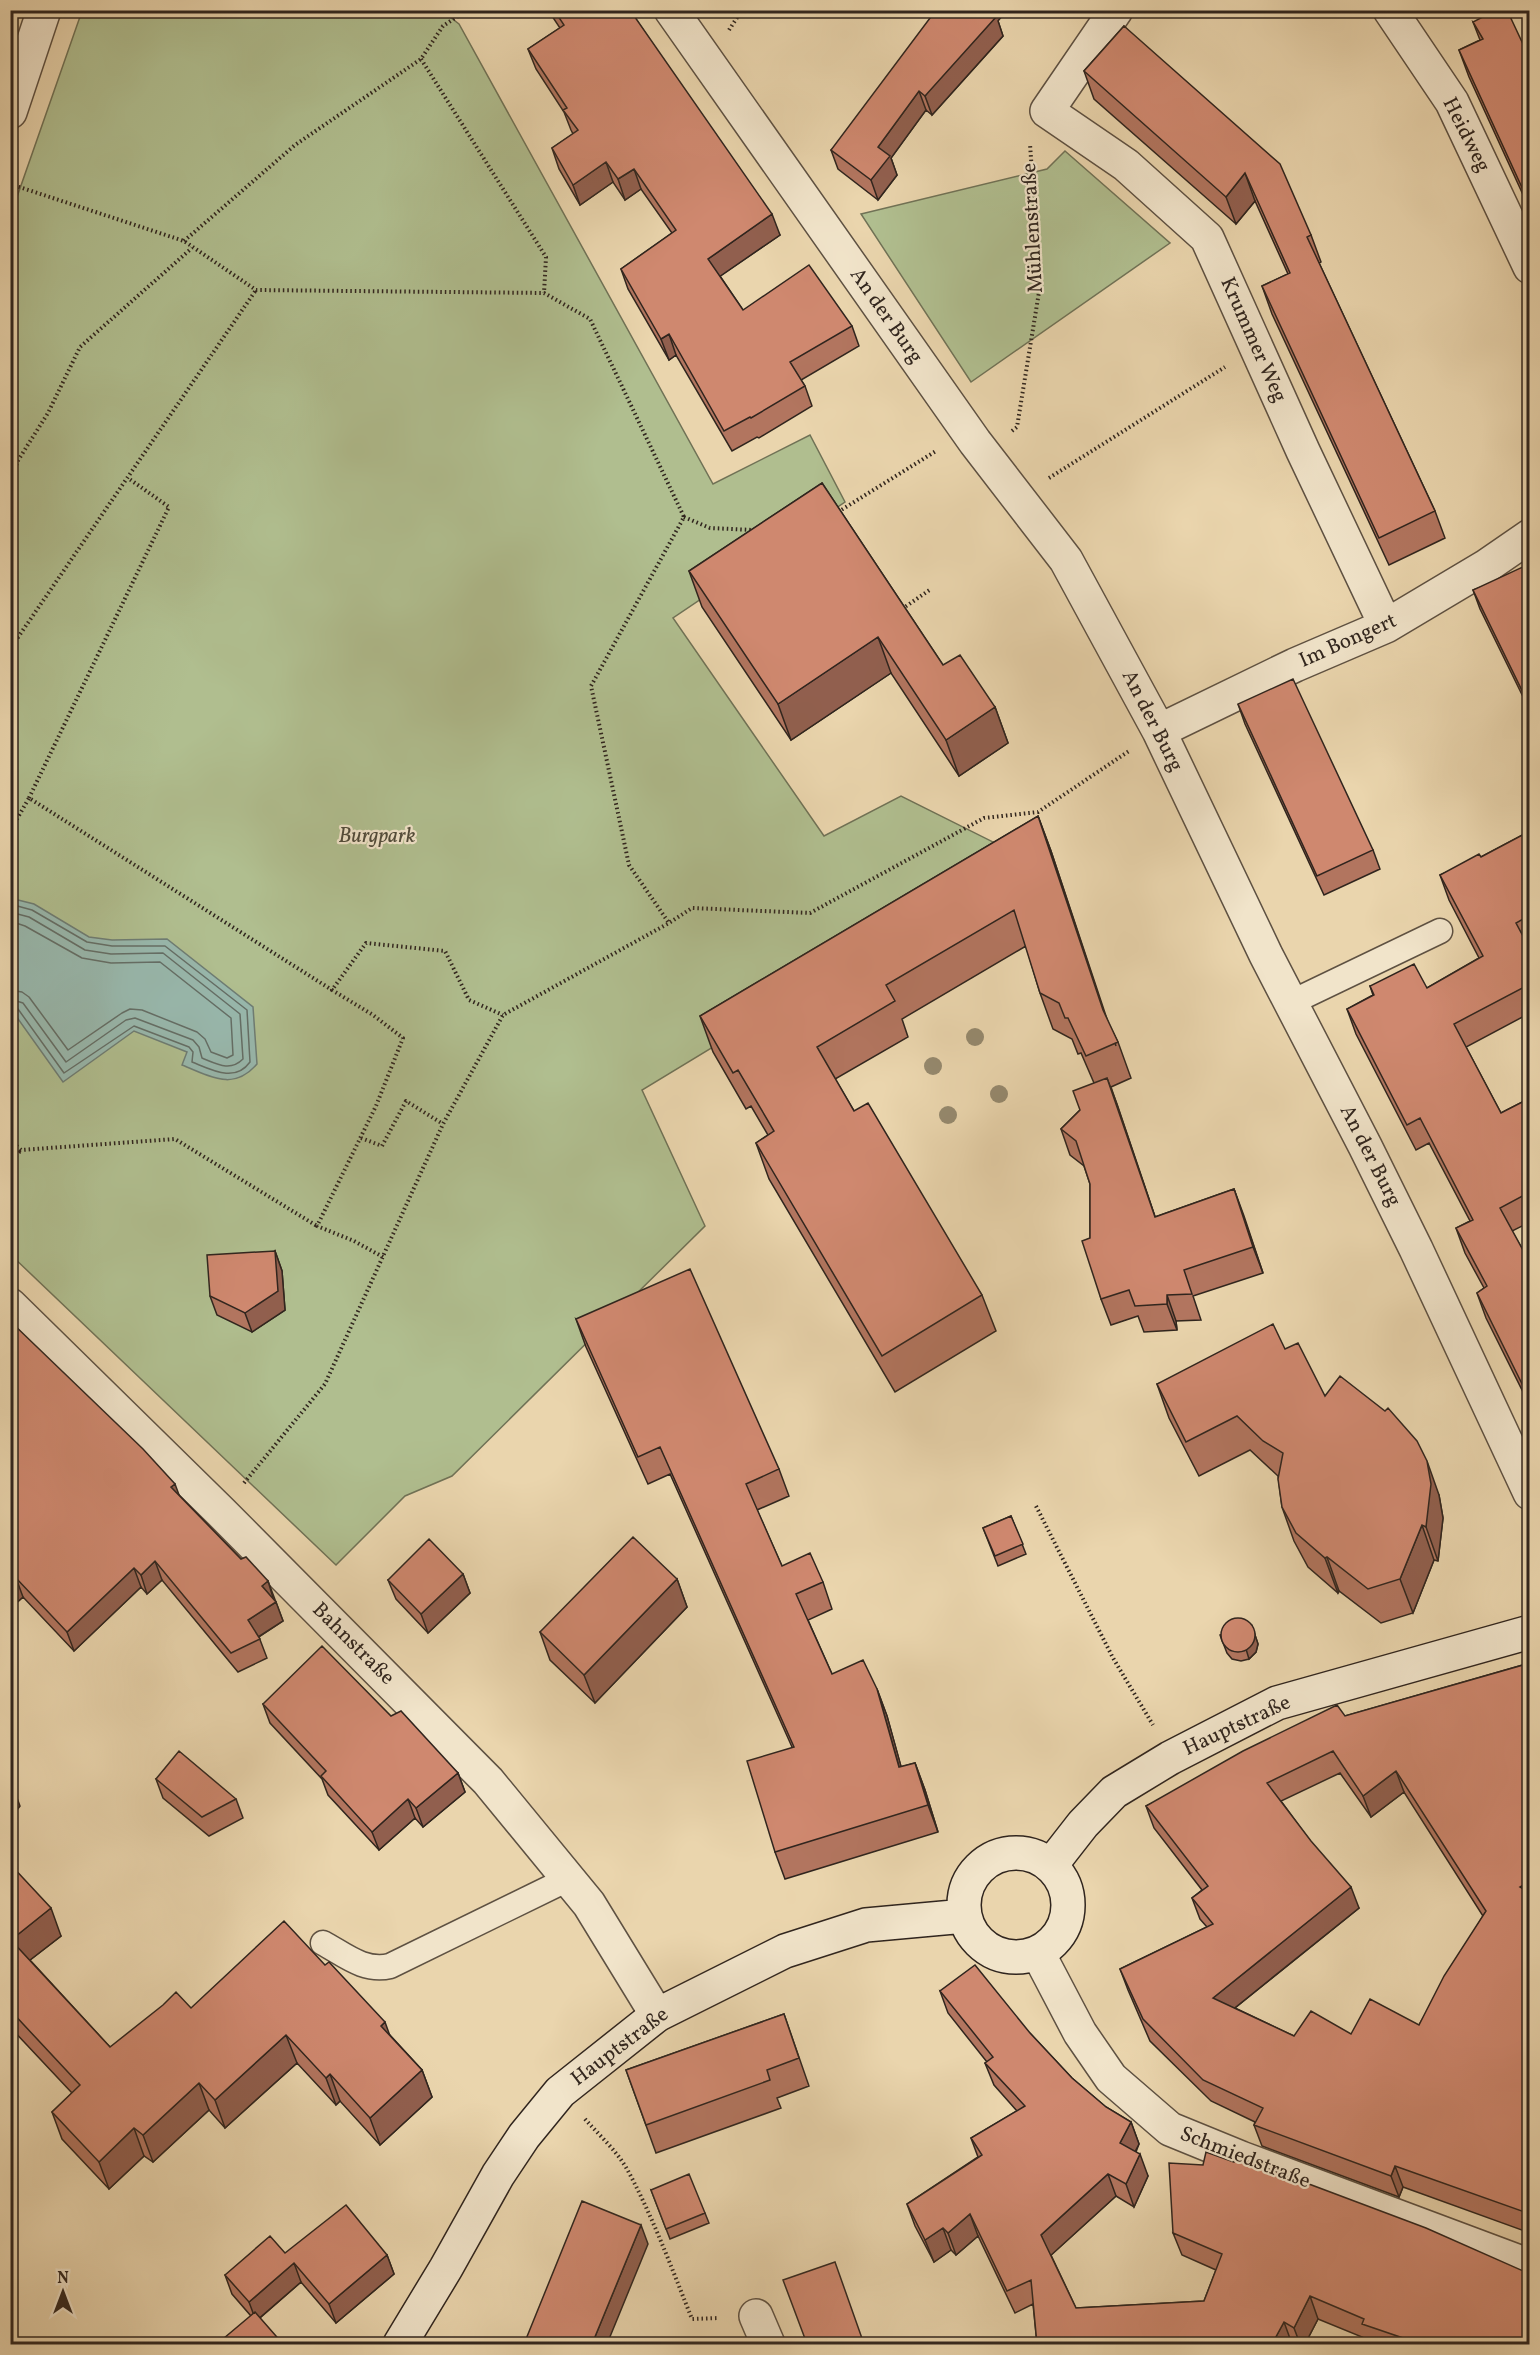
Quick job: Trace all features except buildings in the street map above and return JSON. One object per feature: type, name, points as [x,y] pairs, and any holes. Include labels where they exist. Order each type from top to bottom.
[{"type":"street","points":[[10,112],[17,70],[44,10]]},
{"type":"street","name":"An der Burg","points":[[671,10],[975,442],[1066,560],[1160,731],[1290,1003],[1416,1249],[1530,1493]]},
{"type":"street","points":[[1047,111],[1116,10]]},
{"type":"street","name":"Heidweg","points":[[1390,10],[1452,102],[1530,267]]},
{"type":"street","name":"Krummer Weg","points":[[1047,111],[1126,165],[1208,238],[1256,347],[1386,626]]},
{"type":"street","name":"Im Bongert","points":[[1160,731],[1295,665],[1386,626],[1485,567],[1530,536]]},
{"type":"street","name":"Bahnstraße","points":[[10,1305],[488,1781],[589,1904],[657,2015]]},
{"type":"street","name":"Hauptstraße","points":[[1051,1865],[1083,1824],[1114,1792],[1170,1758],[1277,1703],[1530,1632]]},
{"type":"street","points":[[1021,1852],[1051,1865],[1062,1879],[1068,1896],[1068,1914],[1061,1930],[1050,1945],[1038,1953],[1017,1957],[999,1955],[984,1946],[972,1932],[964,1916],[964,1899],[968,1883],[976,1870],[989,1859],[1004,1853],[1021,1852]]},
{"type":"street","name":"Hauptstraße","points":[[399,2344],[446,2268],[498,2175],[524,2136],[560,2092],[657,2015],[785,1951],[866,1925],[964,1916]]},
{"type":"street","name":"Schmiedstraße","points":[[1038,1953],[1080,2032],[1111,2078],[1170,2129],[1530,2266]]},
{"type":"lane","points":[[1290,1003],[1440,931]]},
{"type":"lane","points":[[323,1942],[367,1967],[379,1969],[390,1966],[568,1879]]},
{"type":"path","points":[[184,241],[295,145],[420,58],[443,26],[467,10]]},
{"type":"path","points":[[420,58],[546,257],[544,293]]},
{"type":"path","name":"Mühlenstraße","points":[[833,515],[975,442],[1017,427],[1040,286],[1029,146],[1047,111]]},
{"type":"path","points":[[10,183],[184,241],[256,290],[544,293],[590,319],[684,518],[710,528],[756,530]]},
{"type":"path","points":[[10,496],[17,462],[48,413],[80,347],[192,248]]},
{"type":"path","points":[[10,649],[256,290]]},
{"type":"path","points":[[1018,497],[1256,347]]},
{"type":"path","points":[[10,831],[29,798],[169,507],[128,478]]},
{"type":"path","points":[[669,923],[629,866],[591,686],[684,518]]},
{"type":"path","points":[[897,612],[931,589]]},
{"type":"path","points":[[10,633],[18,638]]},
{"type":"path","points":[[220,1512],[325,1383],[443,1124],[503,1015],[692,908],[810,912],[984,818],[1038,812],[1160,731]]},
{"type":"path","points":[[29,798],[373,1015],[403,1038],[376,1106],[317,1226]]},
{"type":"path","points":[[332,990],[366,943],[445,951],[469,1000],[503,1015]]},
{"type":"path","points":[[361,1138],[382,1146],[406,1101],[443,1124]]},
{"type":"path","points":[[10,1163],[21,1150],[175,1139],[317,1226],[354,1241],[383,1257]]},
{"type":"path","points":[[10,1140],[21,1150]]},
{"type":"path","points":[[1036,1506],[1113,1658],[1154,1728]]},
{"type":"path","points":[[560,2092],[612,2148],[626,2168],[668,2257],[692,2319],[762,2330]]},
{"type":"green space","name":"Burgpark","points":[[82,11],[442,11],[459,24],[713,484],[810,435],[845,502],[673,618],[824,836],[901,796],[1025,858],[642,1090],[705,1226],[452,1476],[405,1496],[336,1565],[11,1255],[10,217]]},
{"type":"green space","points":[[1065,151],[1170,243],[971,382],[861,214],[1047,169]]},
{"type":"water","points":[[10,898],[34,904],[89,937],[112,940],[167,939],[253,1007],[257,1064],[239,1078],[230,1080],[212,1077],[182,1065],[187,1052],[134,1031],[63,1082],[11,1009]]}]
